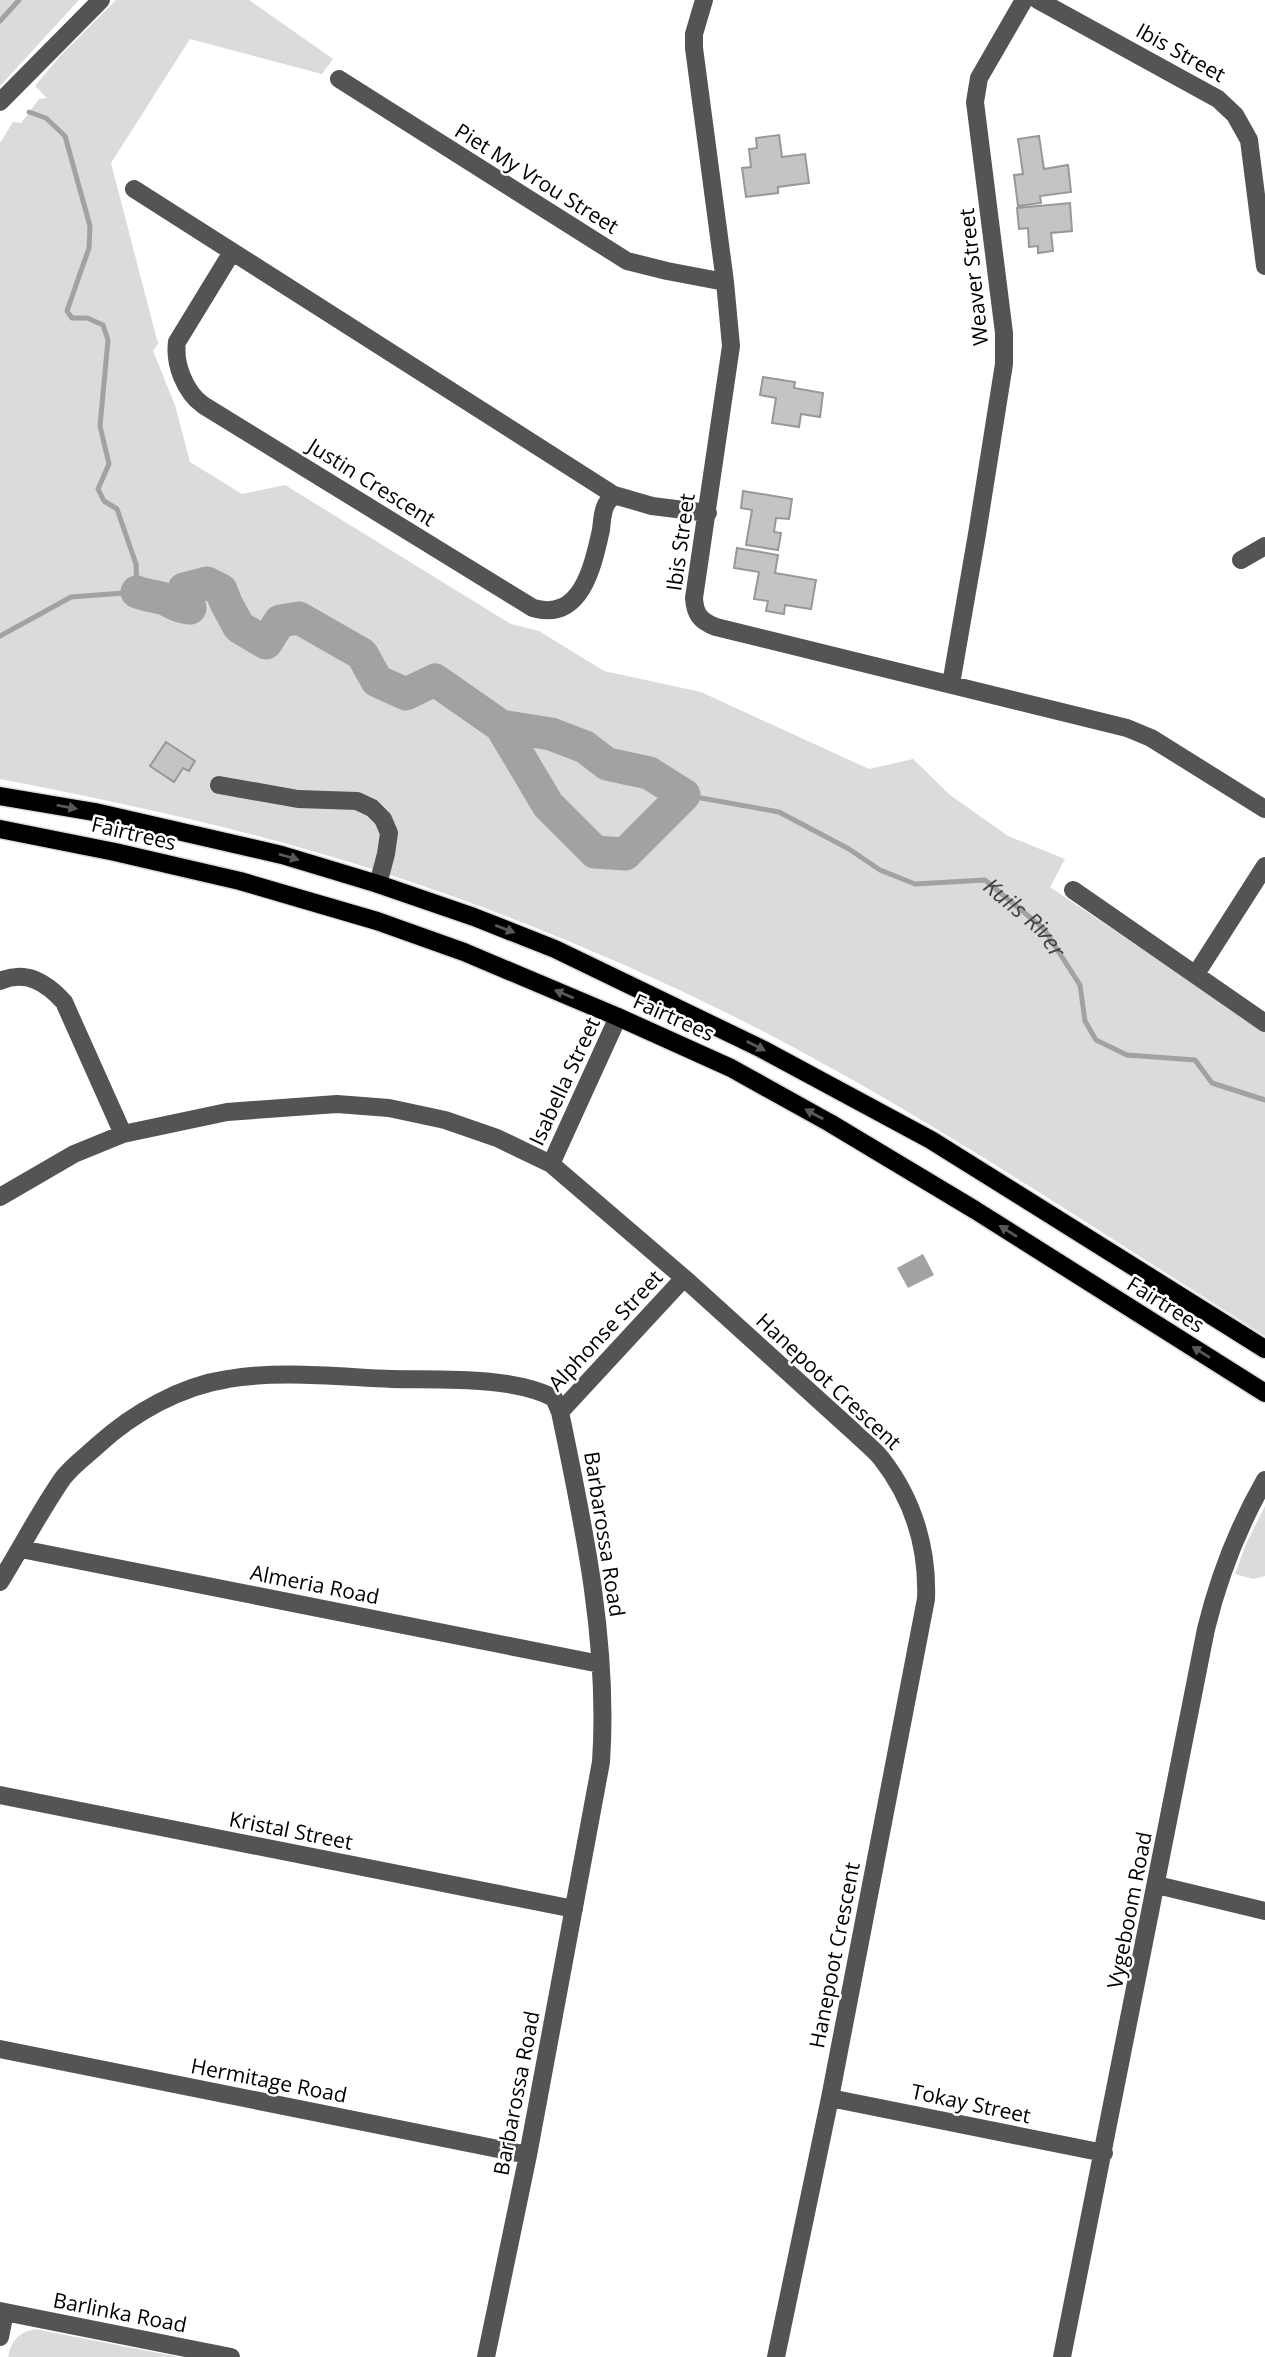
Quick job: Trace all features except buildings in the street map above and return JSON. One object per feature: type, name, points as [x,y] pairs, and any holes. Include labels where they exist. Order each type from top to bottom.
[{"type":"main road","name":"Fairtrees","points":[[0,796],[95,812],[282,855],[474,917],[555,949],[762,1048],[931,1140],[1265,1349]]},
{"type":"main road","name":"Fairtrees","points":[[0,828],[240,881],[377,921],[464,952],[618,1017],[731,1068],[830,1123],[975,1210],[1265,1393]]},
{"type":"street","points":[[0,102],[101,0]]},
{"type":"street","name":"Ibis Street","points":[[705,0],[694,34],[694,48],[731,346],[694,598],[697,614],[707,624],[1127,728],[1151,738],[1265,809]]},
{"type":"street","name":"Weaver Street","points":[[951,684],[978,534],[1003,364],[1004,332],[975,102],[976,89],[979,78],[1024,0]]},
{"type":"street","name":"Ibis Street","points":[[1038,0],[1208,93],[1235,115],[1243,127],[1252,154],[1265,266]]},
{"type":"street","points":[[0,115],[32,69]]},
{"type":"street","name":"Piet My Vrou Street","points":[[339,79],[627,261],[725,282]]},
{"type":"street","points":[[134,189],[614,495],[652,506],[708,513]]},
{"type":"street","name":"Justin Crescent","points":[[232,252],[177,342],[176,352],[184,382],[194,398],[203,405],[533,608],[546,612],[564,608],[574,600],[581,588],[593,565],[606,504],[614,495]]},
{"type":"street","points":[[1241,560],[1265,546]]},
{"type":"street","points":[[219,785],[298,799],[357,801],[372,808],[383,819],[389,833],[378,884]]},
{"type":"street","points":[[1196,974],[1265,866]]},
{"type":"street","points":[[1073,890],[1265,1023]]},
{"type":"street","points":[[0,981],[25,975],[52,989],[64,1002],[123,1134]]},
{"type":"street","name":"Isabella Street","points":[[551,1164],[618,1017]]},
{"type":"street","name":"Hanepoot Crescent","points":[[0,1197],[74,1154],[123,1134],[227,1112],[337,1104],[389,1108],[445,1120],[497,1138],[551,1164],[684,1278],[880,1457],[909,1504],[920,1532],[925,1557],[926,1599],[830,2098],[775,2357]]},
{"type":"street","name":"Alphonse Street","points":[[560,1412],[684,1278]]},
{"type":"street","points":[[0,1583],[65,1476],[111,1433],[149,1408],[225,1379],[251,1376],[330,1376],[478,1382],[541,1392],[554,1398],[560,1412]]},
{"type":"street","name":"Barbarossa Road","points":[[486,2357],[528,2155],[601,1762],[603,1731],[600,1664],[592,1568],[560,1412]]},
{"type":"street","name":"Vygeboom Road","points":[[1062,2357],[1212,1605],[1234,1541],[1265,1480]]},
{"type":"street","name":"Almeria Road","points":[[21,1549],[600,1664]]},
{"type":"street","name":"Kristal Street","points":[[0,1795],[574,1909]]},
{"type":"street","points":[[1157,1885],[1265,1911]]},
{"type":"street","name":"Hermitage Road","points":[[0,2049],[528,2155]]},
{"type":"street","name":"Tokay Street","points":[[830,2098],[1104,2153]]},
{"type":"street","points":[[0,2337],[3,2311]]},
{"type":"street","name":"Barlinka Road","points":[[3,2311],[231,2357]]},
{"type":"shaded area","points":[[0,0],[79,0],[0,86]]},
{"type":"shaded area","points":[[116,0],[249,0],[333,59],[322,74],[190,39],[111,163],[159,342],[153,351],[175,405],[190,462],[242,494],[285,485],[511,624],[539,631],[604,671],[701,692],[869,769],[913,759],[950,795],[1008,836],[1065,859],[1050,887],[1265,1032],[1265,1336],[1007,1172],[877,1094],[743,1021],[623,964],[437,891],[310,850],[185,818],[0,779],[0,143],[13,122],[21,123],[39,99],[47,98],[35,86],[60,56]]},
{"type":"shaded area","points":[[923,1254],[934,1275],[908,1288],[897,1268]]},
{"type":"shaded area","points":[[1265,1506],[1265,1576],[1253,1579],[1235,1574],[1246,1544]]},
{"type":"shaded area","points":[[35,2329],[179,2357],[8,2357],[17,2338]]},
{"type":"waterway","points":[[0,21],[19,0]]},
{"type":"waterway","points":[[0,636],[71,597],[137,592],[136,564],[117,509],[104,501],[98,489],[109,464],[100,426],[108,340],[103,325],[87,318],[72,318],[67,311],[89,248],[90,226],[65,136],[46,118],[29,112]]},
{"type":"waterway","name":"Kuils River","points":[[137,592],[190,608],[184,589],[207,583],[221,590],[239,627],[266,643],[280,621],[299,618],[362,654],[377,681],[406,694],[435,680],[501,726],[548,805],[595,852],[625,854],[684,795],[649,773],[607,764],[585,747],[551,734],[501,726]]},
{"type":"waterway","name":"Kuils River","points":[[684,795],[779,812],[849,849],[880,870],[915,884],[985,880],[1044,929],[1080,985],[1085,1021],[1096,1040],[1127,1055],[1195,1060],[1212,1083],[1265,1100]]}]
